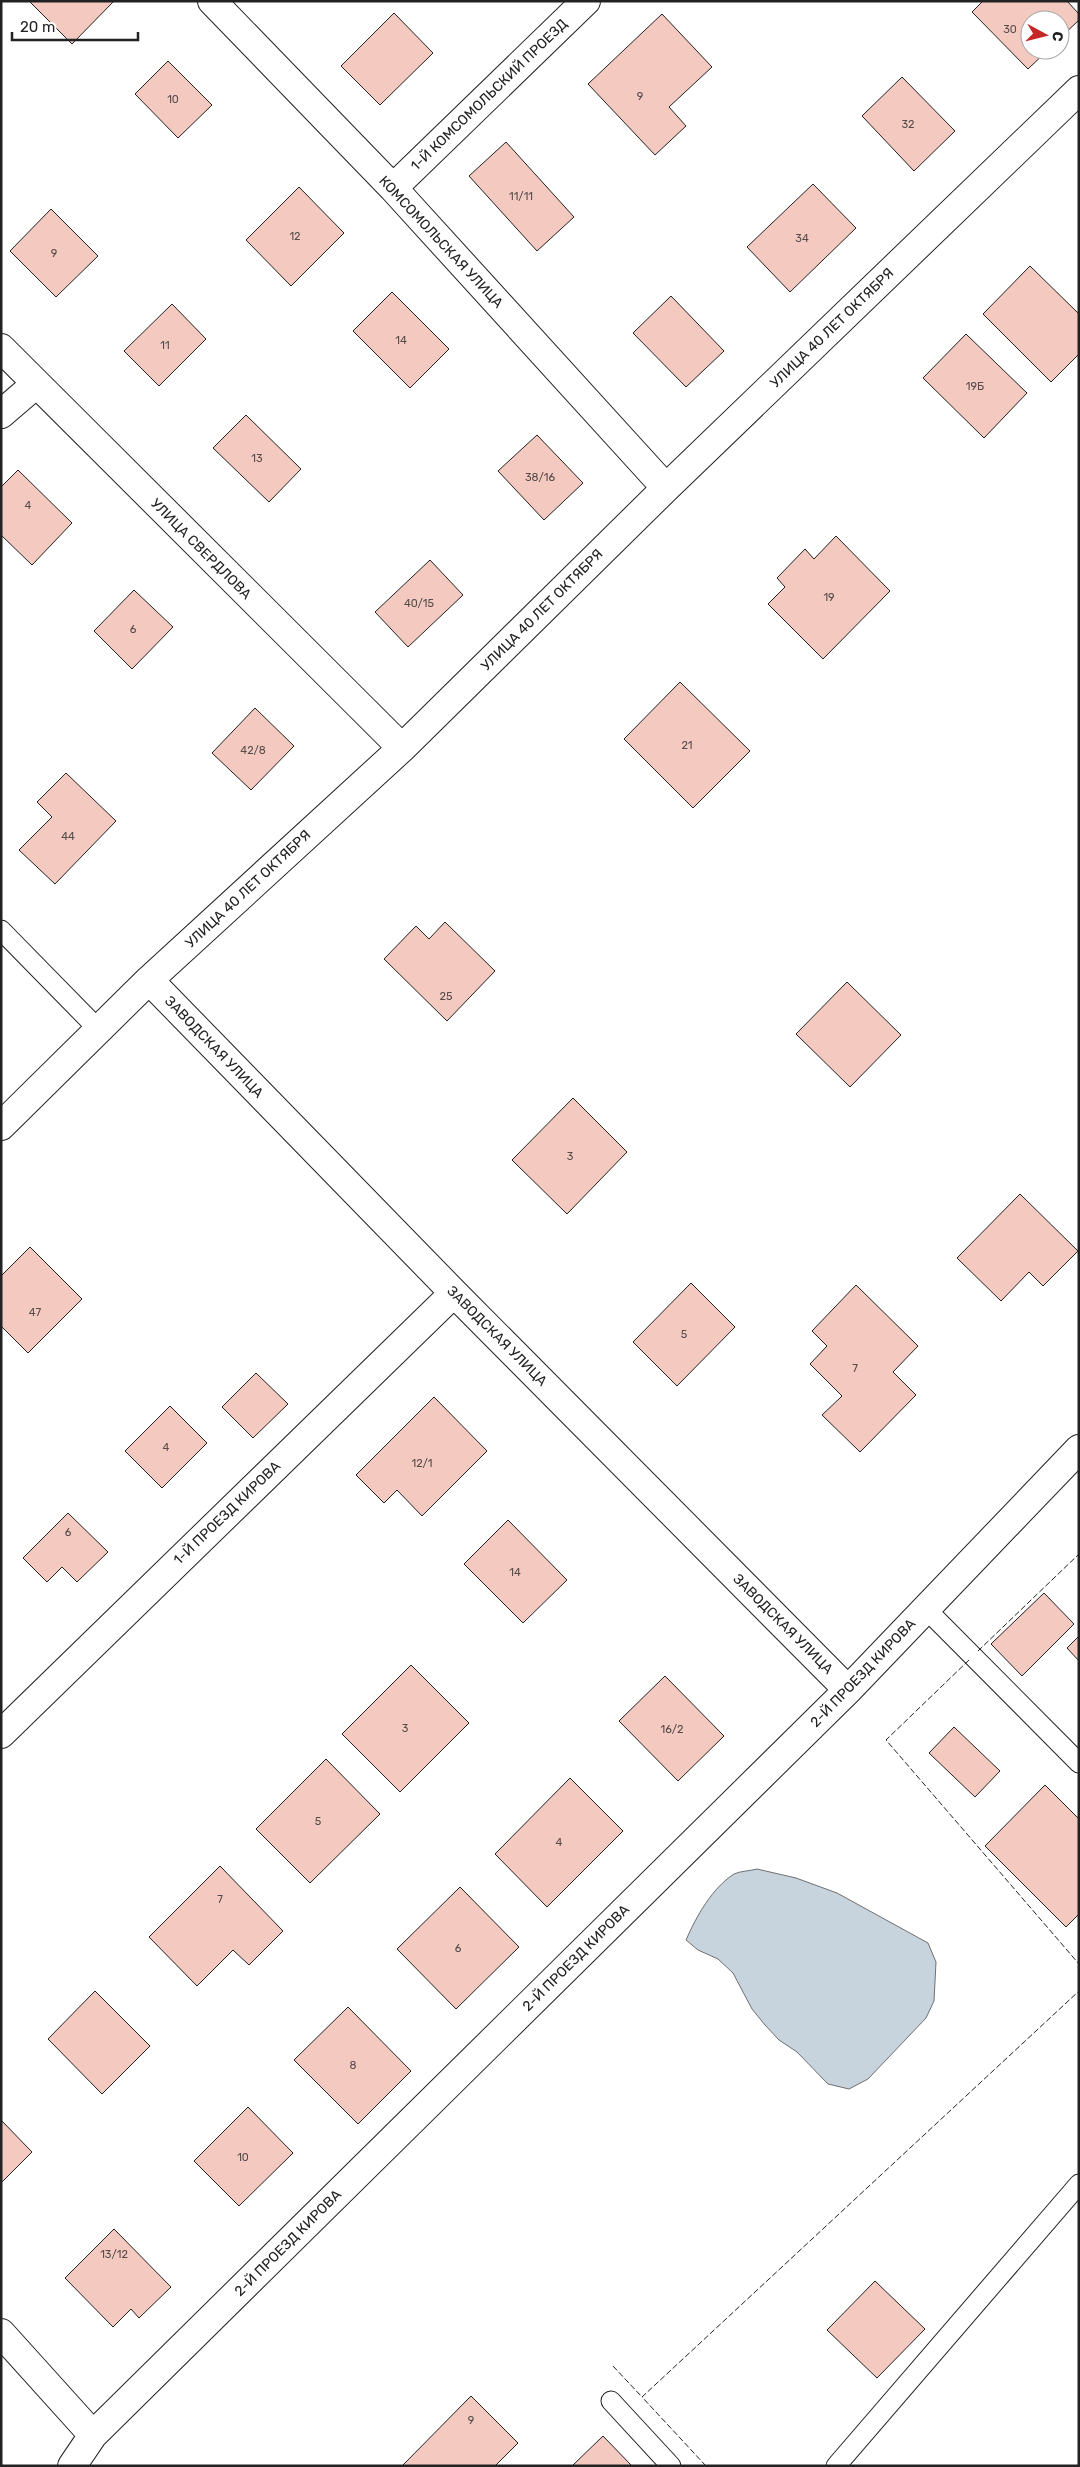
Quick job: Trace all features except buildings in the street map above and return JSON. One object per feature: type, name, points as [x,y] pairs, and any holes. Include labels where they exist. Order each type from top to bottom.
[{"type":"street","name":"КОМСОМОЛЬСКАЯ УЛИЦА","points":[[212,1],[392,188],[666,488]]},
{"type":"street","name":"1-Й КОМСОМОЛЬСКИЙ ПРОЕЗД","points":[[392,188],[586,1]]},
{"type":"street","name":"УЛИЦА 40 ЛЕТ ОКТЯБРЯ","points":[[1,1126],[149,980],[402,748],[666,488],[1079,90]]},
{"type":"street","name":"УЛИЦА СВЕРДЛОВА","points":[[1,348],[402,748]]},
{"type":"street","points":[[1,414],[36,384]]},
{"type":"street","name":"ЗАВОДСКАЯ УЛИЦА","points":[[149,980],[454,1293],[848,1690]]},
{"type":"street","name":"1-Й ПРОЕЗД КИРОВА","points":[[1,1734],[454,1293]]},
{"type":"street","name":"2-Й ПРОЕЗД КИРОВА","points":[[72,2466],[93,2435],[848,1690],[1079,1448]]},
{"type":"street","points":[[1,2333],[93,2435]]},
{"type":"lane","points":[[1,930],[99,1030]]},
{"type":"lane","points":[[926,1609],[1079,1763]]},
{"type":"lane","points":[[836,2466],[1079,2184]]},
{"type":"lane","points":[[611,2401],[671,2466]]},
{"type":"shaded area","points":[[757,1869],[796,1878],[837,1893],[928,1943],[936,1962],[934,2001],[926,2018],[868,2079],[849,2089],[828,2084],[797,2052],[779,2040],[752,2009],[733,1973],[718,1959],[698,1950],[686,1940],[712,1895],[726,1880],[739,1872]]},
{"type":"fence","points":[[978,1651],[1079,1554]]},
{"type":"fence","points":[[969,1660],[886,1740],[1079,1964]]},
{"type":"fence","points":[[706,2466],[642,2397],[1079,1991]]},
{"type":"fence","points":[[613,2366],[642,2397]]}]
